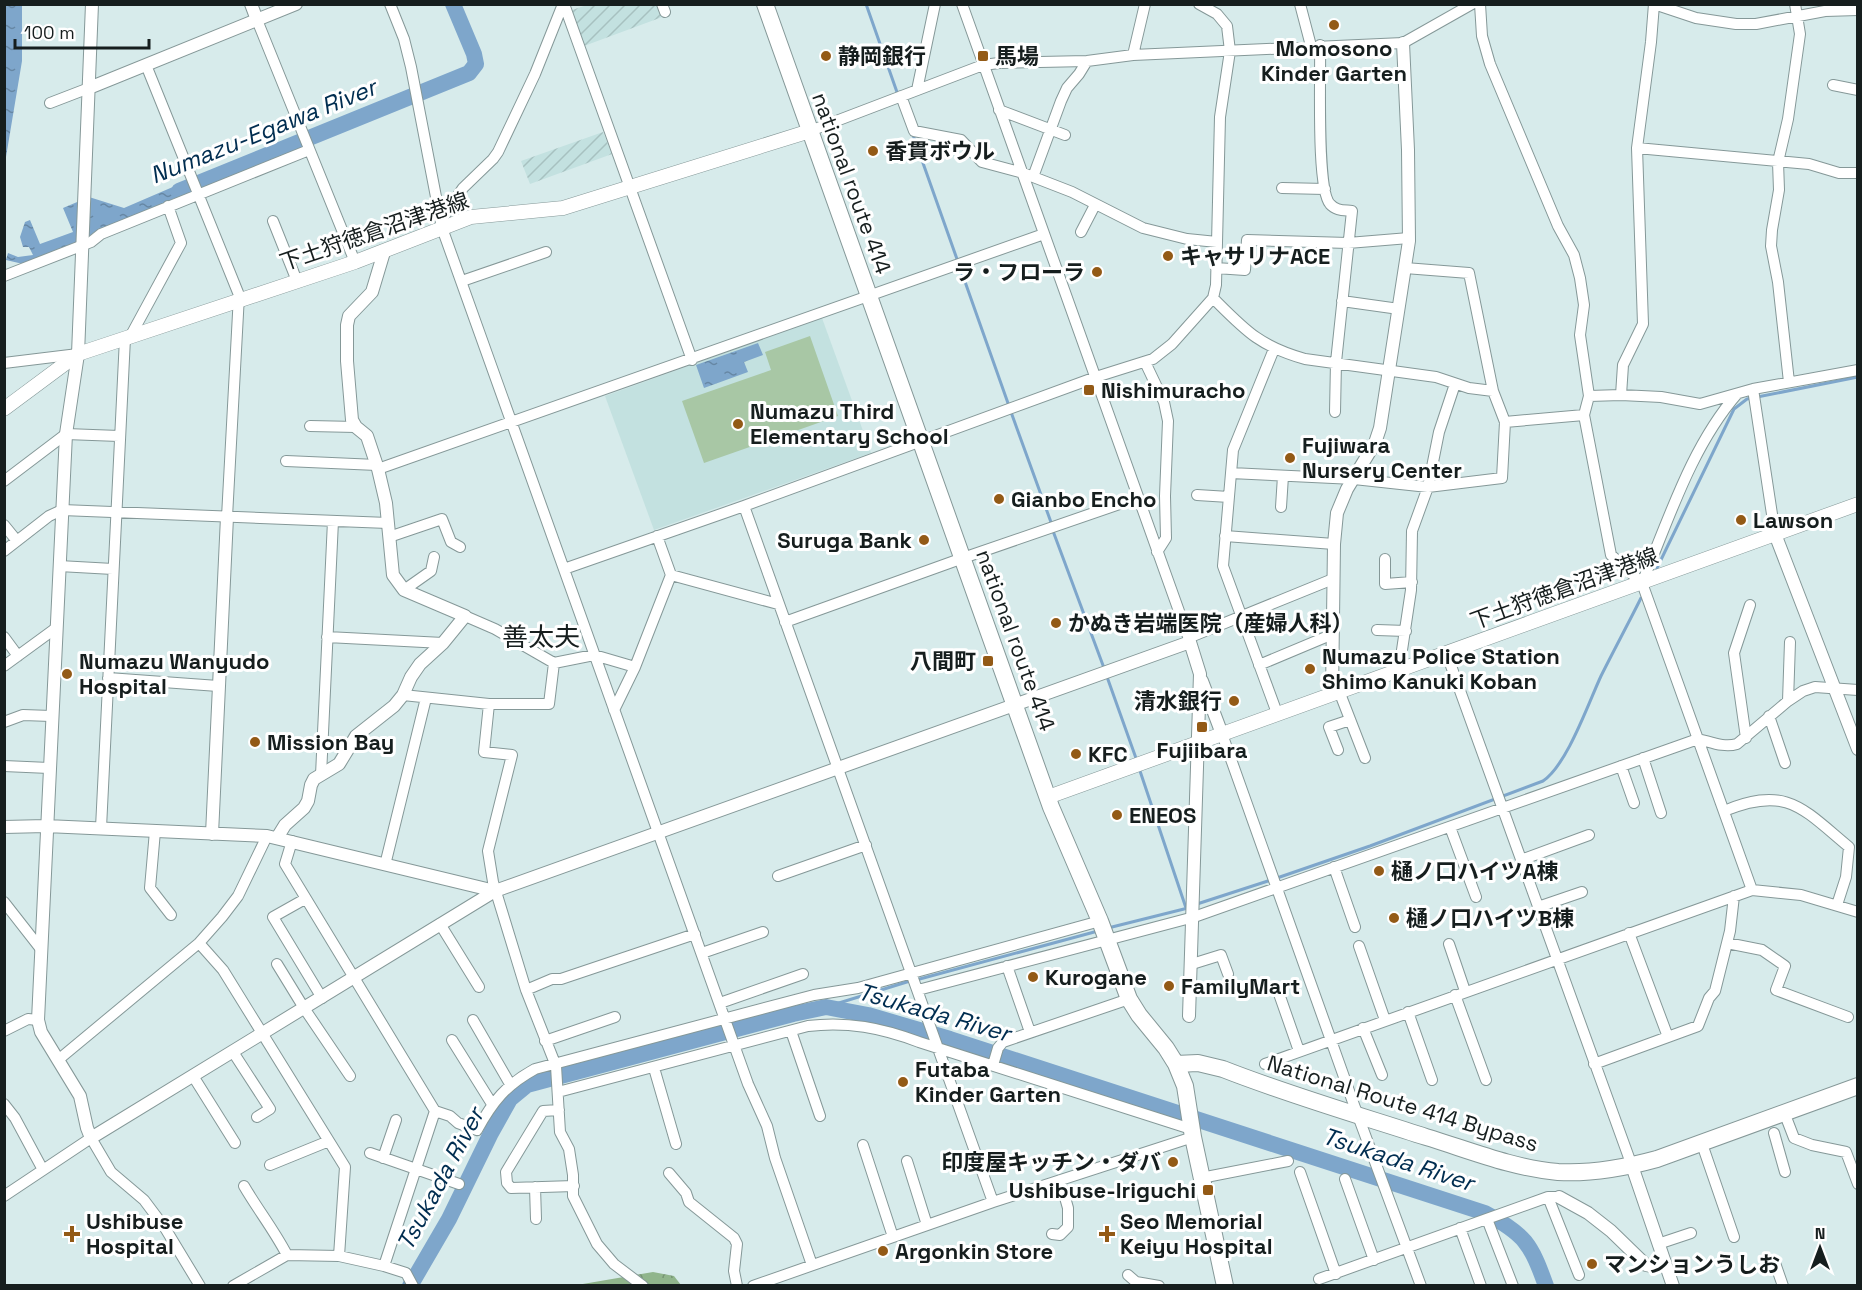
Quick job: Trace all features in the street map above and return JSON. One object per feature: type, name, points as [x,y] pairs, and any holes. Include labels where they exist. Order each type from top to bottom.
[{"type":"highway","name":"national route 414","points":[[765,4],[1048,797],[1100,921],[1129,999],[1138,1015],[1166,1048],[1185,1086],[1201,1178],[1225,1286]]},
{"type":"highway","name":"National Route 414 Bypass","points":[[1176,1064],[1198,1063],[1223,1069],[1521,1167],[1557,1172],[1585,1172],[1632,1166],[1702,1144],[1857,1086]]},
{"type":"main road","name":"下土狩徳倉沼津港線","points":[[4,409],[78,354],[384,252],[442,224],[477,215],[563,208],[810,131]]},
{"type":"main road","name":"下土狩徳倉沼津港線","points":[[1048,797],[1857,504]]},
{"type":"street","points":[[92,4],[78,354],[66,434],[48,768],[38,1020],[41,1032],[80,1096],[91,1138],[111,1172],[144,1200],[165,1228],[200,1286]]},
{"type":"street","points":[[251,4],[355,262]]},
{"type":"street","points":[[50,103],[296,4]]},
{"type":"street","points":[[390,4],[404,39],[411,67],[442,224],[748,1084],[767,1126],[775,1158],[812,1265]]},
{"type":"street","points":[[442,224],[462,188],[498,152],[535,74],[563,4]]},
{"type":"street","points":[[563,4],[692,360]]},
{"type":"street","points":[[917,90],[934,4]]},
{"type":"street","points":[[962,4],[999,110],[1028,175],[1044,234],[1137,498],[1357,1114],[1421,1286]]},
{"type":"street","points":[[1133,55],[1145,4]]},
{"type":"street","points":[[564,568],[1145,362],[1153,359],[1172,344],[1213,298],[1216,285],[1220,117],[1230,51],[1227,26],[1217,14],[1198,4]]},
{"type":"street","points":[[1300,4],[1316,46],[1322,171],[1328,203],[1337,210],[1352,211],[1336,362],[1335,412]]},
{"type":"street","points":[[810,131],[983,65],[1087,61],[1133,55],[1403,43],[1472,4]]},
{"type":"street","points":[[1480,4],[1482,36],[1490,64],[1558,226],[1574,255],[1580,278],[1584,305],[1580,335],[1589,396],[1584,415],[1611,555],[1642,583],[1752,890]]},
{"type":"street","points":[[1789,382],[1778,282],[1771,252],[1772,230],[1779,190],[1778,162],[1793,87],[1800,34],[1796,4]]},
{"type":"street","points":[[1621,395],[1623,364],[1643,324],[1637,148],[1654,5],[1696,18],[1736,24],[1756,24],[1825,11],[1857,10]]},
{"type":"street","points":[[1365,758],[1350,720],[1335,692],[1332,634],[1334,544],[1337,513],[1375,442],[1380,428],[1410,238],[1403,43]]},
{"type":"street","points":[[1028,175],[1067,88],[1087,61]]},
{"type":"street","points":[[146,65],[239,294],[212,834]]},
{"type":"street","points":[[1833,85],[1857,90]]},
{"type":"street","points":[[901,96],[914,131],[961,140],[982,162],[1028,175],[1072,192],[1095,206],[1152,231],[1217,242]]},
{"type":"street","points":[[999,110],[1065,135]]},
{"type":"street","points":[[1637,148],[1809,164],[1839,172],[1857,173]]},
{"type":"street","points":[[4,276],[83,245],[101,234],[168,206],[309,150]]},
{"type":"street","points":[[1282,188],[1325,189]]},
{"type":"street","points":[[100,828],[119,436],[127,338],[181,243],[168,206]]},
{"type":"street","points":[[1081,232],[1095,206]]},
{"type":"street","points":[[273,221],[297,281]]},
{"type":"street","points":[[286,461],[377,467],[512,423],[1044,234]]},
{"type":"street","points":[[1216,268],[1245,270],[1247,240],[1348,243],[1410,238]]},
{"type":"street","points":[[384,252],[372,292],[349,316],[347,361],[352,420],[356,427],[367,436],[384,495],[393,575],[404,590],[495,629],[555,663],[594,655],[635,667]]},
{"type":"street","points":[[462,281],[546,252]]},
{"type":"street","points":[[1230,473],[1354,479],[1428,486],[1502,478],[1504,422],[1493,391],[1469,273],[1405,268]]},
{"type":"street","points":[[1213,298],[1250,335],[1274,349],[1305,358],[1436,377],[1455,384],[1493,391]]},
{"type":"street","points":[[1342,301],[1399,309]]},
{"type":"street","points":[[1274,349],[1233,450],[1223,566],[1277,713]]},
{"type":"street","points":[[4,363],[78,354]]},
{"type":"street","points":[[1145,362],[1164,402],[1168,428],[1166,538],[1157,552]]},
{"type":"street","points":[[1589,396],[1621,395],[1700,404],[1753,389],[1857,370]]},
{"type":"street","points":[[1399,670],[1412,582],[1412,531],[1428,486],[1439,432],[1455,384]]},
{"type":"street","points":[[1753,389],[1775,534],[1857,749]]},
{"type":"street","points":[[1642,583],[1688,474],[1719,416],[1737,394]]},
{"type":"street","points":[[1504,422],[1584,415]]},
{"type":"street","points":[[310,426],[356,427]]},
{"type":"street","points":[[4,481],[66,434],[119,436]]},
{"type":"street","points":[[1281,507],[1283,476]]},
{"type":"street","points":[[1197,495],[1229,497]]},
{"type":"street","points":[[785,622],[1137,498]]},
{"type":"street","points":[[744,506],[993,1202]]},
{"type":"street","points":[[4,551],[49,516],[62,510],[387,523]]},
{"type":"street","points":[[389,537],[442,519],[451,542],[460,547]]},
{"type":"street","points":[[321,775],[333,520]]},
{"type":"street","points":[[4,525],[17,541]]},
{"type":"street","points":[[614,710],[635,667],[670,575],[657,536]]},
{"type":"street","points":[[1225,536],[1334,544]]},
{"type":"street","points":[[404,590],[431,571],[434,557]]},
{"type":"street","points":[[1385,559],[1385,584],[1412,582]]},
{"type":"street","points":[[59,566],[113,569]]},
{"type":"street","points":[[670,575],[778,604]]},
{"type":"street","points":[[4,1196],[91,1138],[495,891],[1104,673],[1333,579]]},
{"type":"street","points":[[1746,738],[1734,653],[1750,605]]},
{"type":"street","points":[[58,1060],[199,943],[238,896],[272,837],[304,808],[314,778],[333,770],[356,736],[394,706],[403,695],[420,664],[443,643],[465,616]]},
{"type":"street","points":[[4,666],[56,628]]},
{"type":"street","points":[[1377,630],[1406,631]]},
{"type":"street","points":[[1259,665],[1332,634]]},
{"type":"street","points":[[4,637],[18,656]]},
{"type":"street","points":[[327,637],[443,643]]},
{"type":"street","points":[[1788,701],[1790,642]]},
{"type":"street","points":[[1446,652],[1632,1166],[1673,1286]]},
{"type":"street","points":[[403,695],[489,704],[549,704],[555,663]]},
{"type":"street","points":[[1190,1016],[1200,674]]},
{"type":"street","points":[[108,678],[218,686]]},
{"type":"street","points":[[918,990],[1194,917],[1450,827],[1501,806],[1698,739],[1731,746],[1746,738],[1788,701],[1812,687],[1857,690]]},
{"type":"street","points":[[385,865],[426,698]]},
{"type":"street","points":[[489,704],[484,753],[512,755],[488,851],[495,891],[526,990],[555,1065],[560,1132],[569,1149],[574,1185],[573,1196],[597,1244],[614,1264],[643,1286]]},
{"type":"street","points":[[4,722],[23,715],[51,716]]},
{"type":"street","points":[[1769,716],[1785,763]]},
{"type":"street","points":[[1338,750],[1329,727],[1350,720]]},
{"type":"street","points":[[1643,758],[1661,813]]},
{"type":"street","points":[[4,766],[48,768]]},
{"type":"street","points":[[1621,766],[1634,803]]},
{"type":"street","points":[[1724,811],[1754,801],[1784,801],[1797,806],[1849,847],[1846,877],[1837,905]]},
{"type":"street","points":[[4,827],[100,828],[272,837],[495,891]]},
{"type":"street","points":[[1450,827],[1476,897]]},
{"type":"street","points":[[155,831],[150,888],[171,915]]},
{"type":"street","points":[[1521,860],[1589,835]]},
{"type":"street","points":[[292,841],[285,864],[435,1111],[477,1130],[492,1104],[510,1084],[535,1069],[814,995],[858,988],[1100,921]]},
{"type":"street","points":[[778,876],[866,845]]},
{"type":"street","points":[[1334,867],[1355,927]]},
{"type":"street","points":[[1265,1064],[1752,890],[1800,895],[1857,912]]},
{"type":"street","points":[[1538,907],[1582,892]]},
{"type":"street","points":[[1594,1064],[1698,1026],[1709,998],[1715,991],[1727,943],[1734,897]]},
{"type":"street","points":[[305,899],[273,916],[322,998]]},
{"type":"street","points":[[5,904],[40,948]]},
{"type":"street","points":[[440,924],[479,987]]},
{"type":"street","points":[[702,953],[763,932]]},
{"type":"street","points":[[1629,933],[1668,1037]]},
{"type":"street","points":[[526,990],[552,979],[571,976],[695,934]]},
{"type":"street","points":[[199,943],[223,970],[345,1167],[339,1256]]},
{"type":"street","points":[[1727,943],[1762,950],[1785,966],[1776,990],[1848,1017]]},
{"type":"street","points":[[1449,944],[1460,993],[1486,1080]]},
{"type":"street","points":[[1359,946],[1385,1020]]},
{"type":"street","points":[[1192,964],[1221,955],[1228,974]]},
{"type":"street","points":[[277,964],[350,1076]]},
{"type":"street","points":[[1007,966],[1030,1032]]},
{"type":"street","points":[[720,1003],[803,974]]},
{"type":"street","points":[[1277,988],[1299,1051]]},
{"type":"street","points":[[993,1063],[998,1048],[1003,1042],[1129,999]]},
{"type":"street","points":[[1408,1011],[1432,1080]]},
{"type":"street","points":[[545,1041],[615,1017]]},
{"type":"street","points":[[4,1031],[28,1019],[38,1020]]},
{"type":"street","points":[[473,1020],[510,1084]]},
{"type":"street","points":[[558,1090],[654,1068],[808,1026],[833,1023],[892,1032],[937,1044],[1191,1126]]},
{"type":"street","points":[[1363,1028],[1382,1075]]},
{"type":"street","points":[[792,1031],[820,1116]]},
{"type":"street","points":[[452,1040],[492,1104]]},
{"type":"street","points":[[233,1052],[270,1108],[257,1117]]},
{"type":"street","points":[[654,1068],[676,1144]]},
{"type":"street","points":[[193,1076],[235,1143]]},
{"type":"street","points":[[4,1104],[15,1118],[43,1170]]},
{"type":"street","points":[[559,1110],[543,1111],[506,1172],[507,1183],[510,1188],[574,1185]]},
{"type":"street","points":[[384,1266],[435,1111]]},
{"type":"street","points":[[1784,1112],[1794,1138],[1812,1145],[1846,1152],[1857,1184]]},
{"type":"street","points":[[383,1158],[396,1120]]},
{"type":"street","points":[[753,1286],[1060,1180],[1191,1126]]},
{"type":"street","points":[[1774,1133],[1785,1172]]},
{"type":"street","points":[[270,1165],[329,1141]]},
{"type":"street","points":[[1702,1144],[1734,1237]]},
{"type":"street","points":[[863,1145],[893,1237]]},
{"type":"street","points":[[370,1153],[459,1184]]},
{"type":"street","points":[[907,1161],[927,1225]]},
{"type":"street","points":[[1201,1178],[1288,1161]]},
{"type":"street","points":[[1300,1172],[1336,1274]]},
{"type":"street","points":[[669,1173],[686,1193],[689,1202],[734,1238],[737,1244],[734,1271],[737,1286]]},
{"type":"street","points":[[1346,1179],[1374,1260]]},
{"type":"street","points":[[1052,1233],[1060,1235],[1068,1227],[1068,1208],[1060,1180]]},
{"type":"street","points":[[244,1186],[261,1215],[275,1231],[287,1255]]},
{"type":"street","points":[[535,1187],[536,1219]]},
{"type":"street","points":[[1319,1279],[1504,1212],[1554,1197],[1588,1213],[1611,1231],[1646,1265],[1651,1266],[1664,1262]]},
{"type":"street","points":[[1554,1197],[1579,1275]]},
{"type":"street","points":[[1485,1219],[1513,1286]]},
{"type":"street","points":[[1460,1228],[1481,1286]]},
{"type":"street","points":[[1658,1244],[1691,1233]]},
{"type":"street","points":[[233,1286],[287,1255],[339,1256],[384,1266],[406,1273],[413,1286]]},
{"type":"street","points":[[1775,1263],[1783,1286]]},
{"type":"street","points":[[1128,1275],[1136,1282],[1159,1286]]},
{"type":"shaded area","points":[[587,5],[660,5],[665,16],[584,46],[572,10]]},
{"type":"shaded area","points":[[603,132],[612,154],[530,184],[521,161]]},
{"type":"shaded area","name":"Numazu Third Elementary School","points":[[822,318],[871,453],[654,530],[605,396]]},
{"type":"green space","points":[[810,336],[838,416],[704,463],[682,401],[771,370],[765,352]]},
{"type":"green space","points":[[653,1272],[674,1276],[681,1285],[571,1286]]},
{"type":"water","points":[[5,4],[22,5],[22,61],[5,163]]},
{"type":"water","points":[[189,180],[199,188],[93,233],[88,239],[23,264],[6,260],[8,253],[18,257],[33,255],[29,247],[23,247],[20,237],[25,222],[30,220],[40,244],[73,232],[63,208],[89,197],[124,208]]},
{"type":"water","points":[[758,343],[763,355],[744,362],[748,372],[704,388],[696,365]]},
{"type":"waterway","name":"Numazu-Egawa River","points":[[179,191],[469,73],[476,64],[474,54],[453,4]]},
{"type":"waterway","points":[[866,4],[898,95]]},
{"type":"waterway","points":[[912,132],[1009,406]]},
{"type":"waterway","points":[[1657,568],[1734,409],[1747,399],[1858,377]]},
{"type":"waterway","points":[[1011,412],[1052,525]]},
{"type":"waterway","points":[[1053,531],[1104,668]]},
{"type":"waterway","points":[[1277,878],[1543,781],[1552,773],[1568,748],[1601,676],[1641,598]]},
{"type":"waterway","points":[[1106,674],[1137,761]]},
{"type":"waterway","points":[[1139,768],[1186,908]]},
{"type":"waterway","points":[[1197,904],[1271,880]]},
{"type":"waterway","points":[[1108,928],[1188,908]]},
{"type":"waterway","points":[[916,980],[1098,931]]},
{"type":"waterway","points":[[826,1007],[910,981]]},
{"type":"waterway","name":"Tsukada River","points":[[410,1286],[449,1219],[510,1099],[527,1085],[826,1007],[868,1015],[950,1039],[1485,1213],[1509,1227],[1525,1242],[1536,1260],[1546,1286]]},
{"type":"place","name":"Momosono Kinder Garten","points":[[1334,25]]},
{"type":"place","name":"静岡銀行","points":[[826,56]]},
{"type":"place","name":"馬場","points":[[983,56]]},
{"type":"place","name":"香貫ボウル","points":[[873,151]]},
{"type":"place","name":"キャサリナACE","points":[[1168,256]]},
{"type":"place","name":"ラ・フローラ","points":[[1097,272]]},
{"type":"place","name":"Nishimuracho","points":[[1089,390]]},
{"type":"place","name":"Numazu Third Elementary School","points":[[738,424]]},
{"type":"place","name":"Fujiwara Nursery Center","points":[[1290,458]]},
{"type":"place","name":"Gianbo Encho","points":[[999,499]]},
{"type":"place","name":"Lawson","points":[[1741,520]]},
{"type":"place","name":"Suruga Bank","points":[[924,540]]},
{"type":"place","name":"かぬき岩端医院（産婦人科）","points":[[1056,623]]},
{"type":"place","name":"八間町","points":[[988,661]]},
{"type":"place","name":"Numazu Police Station Shimo Kanuki Koban","points":[[1310,669]]},
{"type":"place","name":"Numazu Wanyudo Hospital","points":[[67,674]]},
{"type":"place","name":"清水銀行","points":[[1234,701]]},
{"type":"place","name":"Fujiibara","points":[[1202,727]]},
{"type":"place","name":"Mission Bay","points":[[255,742]]},
{"type":"place","name":"KFC","points":[[1076,754]]},
{"type":"place","name":"ENEOS","points":[[1117,815]]},
{"type":"place","name":"樋ノ口ハイツA棟","points":[[1379,871]]},
{"type":"place","name":"樋ノ口ハイツB棟","points":[[1394,918]]},
{"type":"place","name":"Kurogane","points":[[1033,977]]},
{"type":"place","name":"FamilyMart","points":[[1169,986]]},
{"type":"place","name":"Futaba Kinder Garten","points":[[903,1082]]},
{"type":"place","name":"印度屋キッチン・ダバ","points":[[1173,1162]]},
{"type":"place","name":"Ushibuse-Iriguchi","points":[[1208,1190]]},
{"type":"place","name":"Ushibuse Hospital","points":[[72,1234]]},
{"type":"place","name":"Seo Memorial Keiyu Hospital","points":[[1107,1234]]},
{"type":"place","name":"Argonkin Store","points":[[883,1251]]},
{"type":"place","name":"マンションうしお","points":[[1592,1264]]},
{"type":"district","name":"善太夫","points":[[541,637]]}]
